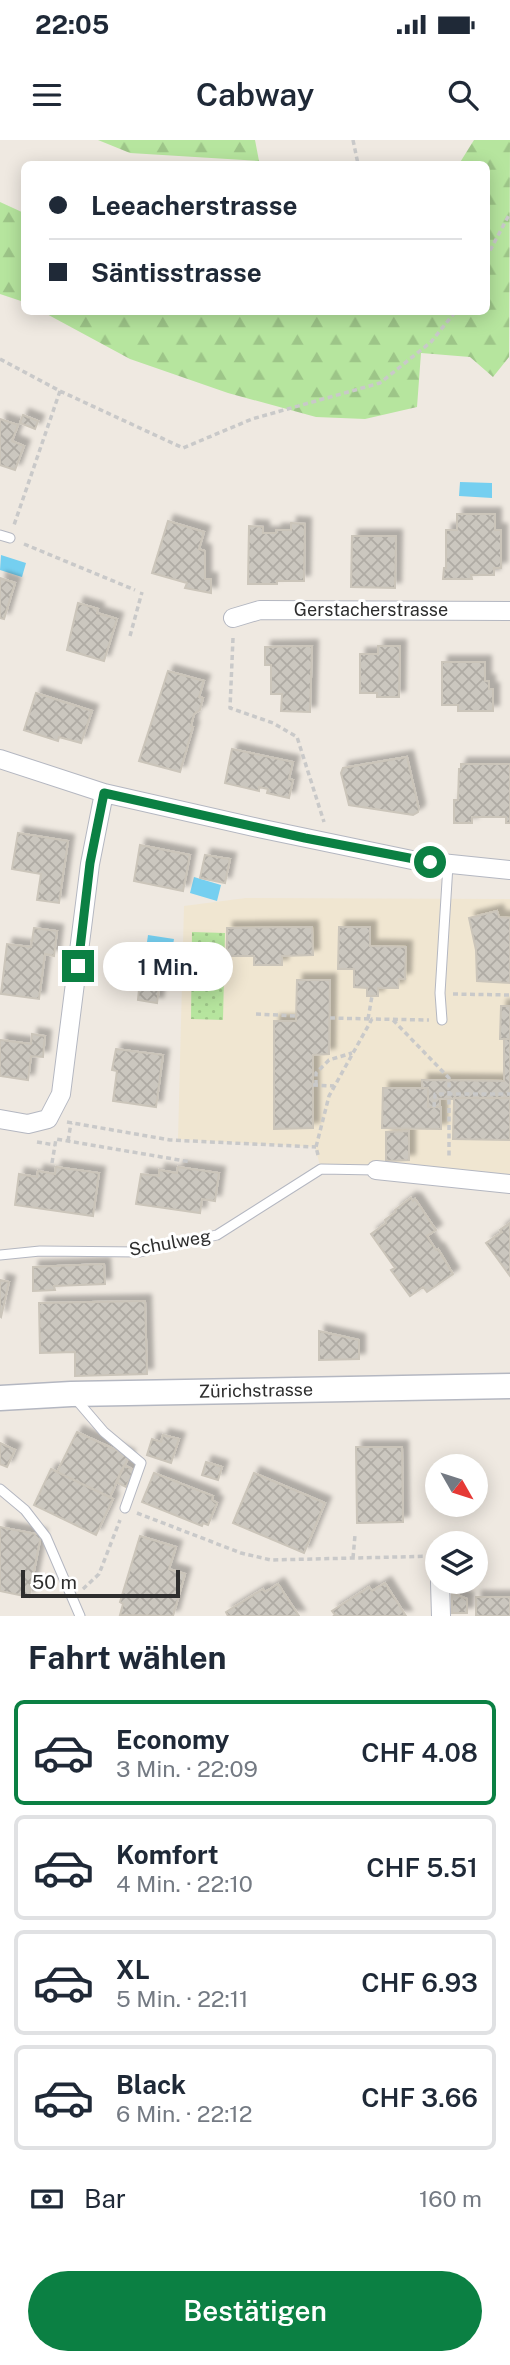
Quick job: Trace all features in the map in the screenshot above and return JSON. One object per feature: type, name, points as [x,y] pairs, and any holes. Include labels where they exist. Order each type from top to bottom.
[{"type":"main road","name":"Zürichstrasse","points":[[0,1398],[71,1394],[510,1386]]},
{"type":"street","name":"Gerstacherstrasse","points":[[233,618],[260,610],[510,611]]},
{"type":"street","points":[[0,759],[104,793],[326,842],[412,860],[510,870]]},
{"type":"street","points":[[0,1119],[28,1124],[48,1119],[61,1094],[90,863],[104,793]]},
{"type":"street","points":[[376,1170],[510,1184]]},
{"type":"lane","points":[[442,1020],[440,993],[448,865]]},
{"type":"lane","name":"Schulweg","points":[[0,1255],[40,1251],[140,1252],[217,1235],[321,1169],[376,1170]]},
{"type":"lane","points":[[71,1394],[104,1432],[141,1463],[125,1508]]},
{"type":"lane","points":[[0,1489],[25,1510],[46,1536],[80,1616]]},
{"type":"path","points":[[353,140],[357,161]]},
{"type":"path","points":[[490,250],[510,213]]},
{"type":"path","points":[[0,359],[60,391],[183,448],[252,419],[380,383],[431,342],[453,315]]},
{"type":"path","points":[[60,391],[5,536],[135,590]]},
{"type":"path","points":[[130,636],[142,592]]},
{"type":"path","points":[[233,618],[230,708],[273,723],[297,737],[324,819],[326,842]]},
{"type":"path","points":[[440,993],[510,996]]},
{"type":"path","points":[[48,1119],[170,1140],[316,1147],[328,1096],[370,1019],[372,996]]},
{"type":"path","points":[[256,1014],[296,1016]]},
{"type":"path","points":[[283,1021],[284,1015]]},
{"type":"path","points":[[330,1017],[442,1020]]},
{"type":"path","points":[[393,1019],[449,1078],[450,1178]]},
{"type":"path","points":[[334,1086],[315,1085],[316,1073],[329,1060],[353,1052]]},
{"type":"path","points":[[435,1107],[435,1094],[510,1094]]},
{"type":"path","points":[[68,1141],[71,1123]]},
{"type":"path","points":[[52,1164],[57,1139],[191,1162]]},
{"type":"path","points":[[73,1599],[99,1574],[125,1508],[241,1553],[271,1560],[425,1556]]},
{"type":"path","points":[[353,1558],[355,1535]]},
{"type":"shaded area","points":[[246,898],[510,899],[510,1184],[321,1169],[315,1147],[178,1139],[184,906]]},
{"type":"green space","points":[[98,140],[255,140],[259,161],[130,153]]},
{"type":"green space","points":[[474,140],[510,140],[509,357],[493,377],[470,357],[421,353],[417,407],[365,419],[316,417],[228,393],[130,359],[49,315],[490,315],[490,161],[461,161]]},
{"type":"green space","points":[[0,202],[21,212],[21,301],[0,294]]},
{"type":"green space","points":[[192,932],[225,933],[223,1020],[191,1019]]},
{"type":"water","points":[[460,482],[492,483],[492,498],[459,496]]},
{"type":"water","points":[[1,555],[26,563],[22,577],[0,570]]},
{"type":"water","points":[[194,877],[221,885],[217,901],[190,893]]},
{"type":"water","points":[[148,935],[174,939],[172,952],[146,949]]},
{"type":"building","points":[[23,415],[38,421],[35,429],[20,423]]},
{"type":"building","points":[[0,419],[18,425],[12,441],[24,446],[15,470],[0,465]]},
{"type":"building","points":[[457,514],[495,514],[495,530],[501,530],[501,568],[494,568],[494,575],[471,575],[472,579],[443,579],[446,568],[446,530],[457,530]]},
{"type":"building","points":[[168,521],[204,532],[199,549],[205,551],[205,579],[211,579],[211,593],[185,588],[187,583],[152,573]]},
{"type":"building","points":[[291,523],[305,524],[304,581],[248,584],[249,526],[263,527],[263,533],[276,533],[276,530],[291,530]]},
{"type":"building","points":[[352,536],[396,536],[395,588],[351,587]]},
{"type":"building","points":[[0,578],[15,583],[4,619],[0,618]]},
{"type":"building","points":[[78,603],[117,619],[104,661],[67,650]]},
{"type":"building","points":[[312,646],[310,712],[281,711],[282,694],[271,694],[271,665],[265,665],[265,647]]},
{"type":"building","points":[[378,646],[400,646],[399,697],[377,697],[377,693],[360,693],[360,654],[378,654]]},
{"type":"building","points":[[442,662],[485,662],[485,681],[489,681],[489,689],[493,689],[493,711],[458,711],[458,705],[442,705]]},
{"type":"building","points":[[168,671],[204,681],[199,697],[203,698],[200,710],[194,714],[180,772],[139,761]]},
{"type":"building","points":[[36,693],[92,711],[81,743],[59,737],[58,741],[24,730]]},
{"type":"building","points":[[232,749],[293,762],[289,798],[267,793],[268,789],[259,787],[259,791],[225,783]]},
{"type":"building","points":[[407,757],[418,812],[413,815],[349,805],[341,773],[343,768]]},
{"type":"building","points":[[461,764],[510,764],[510,823],[506,823],[506,817],[472,817],[472,823],[454,823],[454,800],[458,800]]},
{"type":"building","points":[[18,833],[68,841],[59,903],[37,900],[41,874],[12,869]]},
{"type":"building","points":[[140,845],[190,855],[183,891],[134,881]]},
{"type":"building","points":[[205,855],[230,859],[225,883],[200,878]]},
{"type":"building","points":[[497,911],[499,917],[510,918],[510,983],[477,981],[476,950],[469,918]]},
{"type":"building","points":[[312,927],[313,955],[282,956],[282,965],[254,965],[254,956],[227,956],[227,928]]},
{"type":"building","points":[[339,927],[370,927],[370,946],[406,947],[405,979],[399,979],[398,988],[378,988],[378,996],[367,996],[367,988],[354,987],[354,969],[338,969]]},
{"type":"building","points":[[34,928],[57,931],[54,956],[45,954],[39,999],[1,994],[7,944],[31,947]]},
{"type":"building","points":[[142,957],[163,960],[157,1003],[138,1000],[139,989],[115,986],[119,959],[141,962]]},
{"type":"building","points":[[297,980],[330,980],[329,1054],[313,1055],[313,1128],[274,1129],[274,1021],[296,1021]]},
{"type":"building","points":[[501,1006],[510,1006],[510,1039],[500,1039]]},
{"type":"building","points":[[32,1034],[45,1036],[43,1057],[31,1056],[28,1080],[0,1076],[0,1040],[31,1044]]},
{"type":"building","points":[[504,1039],[510,1039],[510,1098],[440,1099],[440,1107],[428,1107],[428,1088],[422,1088],[422,1080],[504,1081]]},
{"type":"building","points":[[116,1049],[163,1055],[156,1107],[113,1101],[117,1071],[112,1070]]},
{"type":"building","points":[[383,1088],[428,1088],[428,1107],[441,1107],[441,1129],[382,1128]]},
{"type":"building","points":[[454,1098],[510,1098],[510,1140],[453,1139]]},
{"type":"building","points":[[409,1131],[409,1160],[386,1161],[386,1132]]},
{"type":"building","points":[[56,1167],[99,1173],[93,1216],[15,1205],[19,1174],[37,1177],[38,1171],[55,1174]]},
{"type":"building","points":[[178,1167],[219,1173],[215,1201],[202,1199],[200,1213],[136,1204],[141,1174],[159,1176],[159,1170],[177,1173]]},
{"type":"building","points":[[411,1198],[413,1201],[415,1199],[436,1230],[427,1236],[453,1274],[427,1292],[423,1287],[410,1296],[391,1270],[395,1268],[371,1234]]},
{"type":"building","points":[[510,1223],[510,1276],[486,1243]]},
{"type":"building","points":[[104,1264],[105,1284],[54,1286],[55,1290],[33,1291],[33,1267]]},
{"type":"building","points":[[0,1280],[9,1282],[1,1317],[0,1316]]},
{"type":"building","points":[[145,1301],[147,1374],[75,1376],[75,1352],[40,1353],[39,1303]]},
{"type":"building","points":[[319,1331],[359,1340],[359,1359],[319,1360]]},
{"type":"building","points":[[77,1432],[129,1456],[110,1497],[57,1472]]},
{"type":"building","points":[[163,1435],[179,1439],[171,1463],[147,1455],[152,1439],[161,1442]]},
{"type":"building","points":[[0,1443],[15,1450],[7,1467],[0,1464]]},
{"type":"building","points":[[356,1447],[402,1447],[403,1522],[357,1523]]},
{"type":"building","points":[[206,1462],[222,1467],[218,1480],[202,1475]]},
{"type":"building","points":[[124,1465],[134,1470],[126,1487],[116,1482]]},
{"type":"building","points":[[51,1469],[113,1499],[96,1535],[34,1505]]},
{"type":"building","points":[[154,1473],[213,1496],[212,1500],[217,1503],[208,1525],[203,1523],[202,1526],[142,1502]]},
{"type":"building","points":[[254,1473],[325,1503],[304,1553],[233,1523]]},
{"type":"building","points":[[0,1527],[41,1535],[29,1597],[0,1591]]},
{"type":"building","points":[[140,1536],[176,1547],[169,1569],[185,1574],[173,1616],[120,1615],[123,1604],[120,1602]]},
{"type":"building","points":[[385,1583],[406,1616],[333,1616],[335,1615],[332,1611],[369,1587],[372,1591]]},
{"type":"building","points":[[278,1584],[299,1616],[228,1616],[226,1612],[263,1589],[265,1592]]},
{"type":"building","points":[[452,1594],[467,1599],[467,1613],[452,1613]]},
{"type":"building","points":[[476,1597],[510,1597],[510,1616],[476,1616]]},
{"type":"route","points":[[78,966],[90,863],[104,793],[305,838],[430,862]]}]
